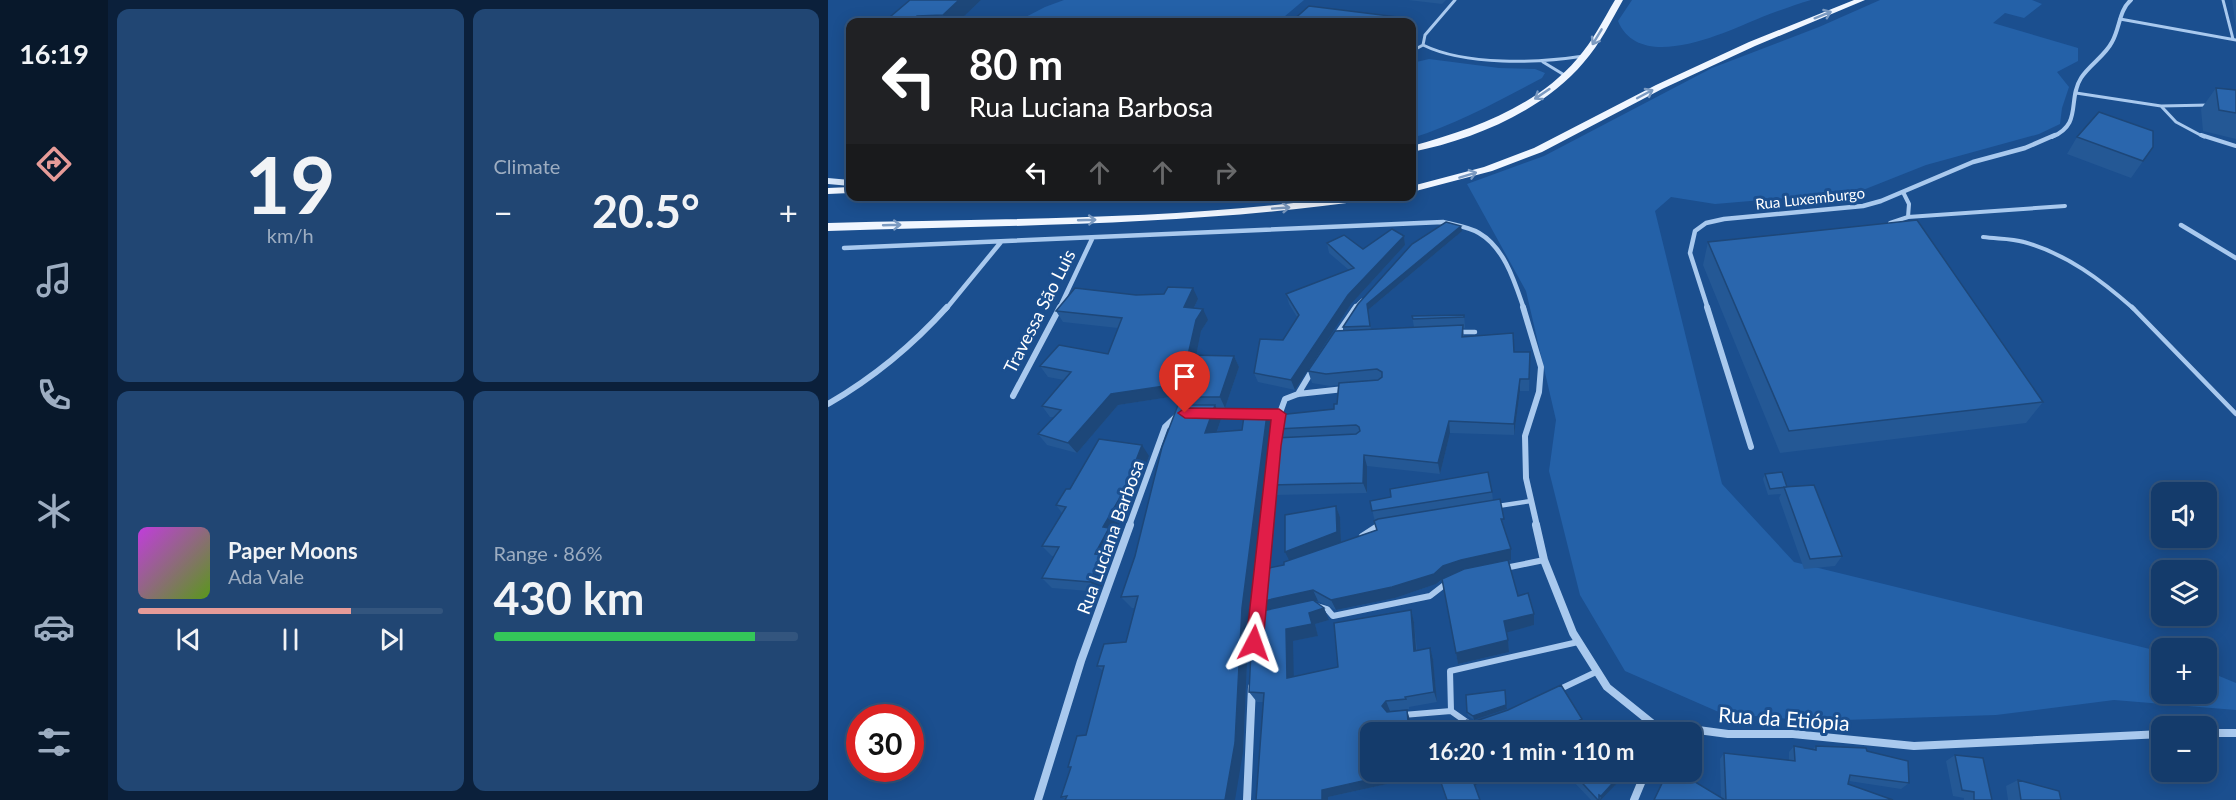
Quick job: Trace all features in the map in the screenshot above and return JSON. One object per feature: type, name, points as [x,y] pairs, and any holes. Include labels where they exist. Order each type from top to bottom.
[{"type":"main road","points":[[1416,148],[1462,134],[1501,117],[1529,102],[1566,76],[1585,55],[1618,0]]},
{"type":"main road","points":[[1416,188],[1488,169],[1538,150],[1659,87],[1752,44],[1861,0]]},
{"type":"main road","points":[[828,181],[846,183]]},
{"type":"main road","points":[[828,190],[846,190]]},
{"type":"main road","points":[[828,227],[1131,218],[1298,207],[1340,201]]},
{"type":"street","name":"Rua Luxemburgo","points":[[1751,447],[1690,253],[1695,231],[1706,223],[1724,219],[1863,206],[1903,192],[1973,162],[2025,148],[2061,133],[2071,122],[2080,79],[2112,43],[2125,5],[2131,0]]},
{"type":"street","name":"Rua da Etiópia","points":[[844,248],[1443,222],[1478,232],[1491,242],[1515,284],[1534,338],[1541,367],[1539,392],[1525,436],[1526,478],[1544,560],[1578,642],[1596,672],[1607,687],[1645,722]]},
{"type":"street","points":[[2181,225],[2236,258]]},
{"type":"street","name":"Travessa São Luis","points":[[1013,396],[1066,296],[1092,239]]},
{"type":"street","points":[[828,404],[853,390],[917,338],[951,304],[1001,242]]},
{"type":"street","points":[[1330,346],[1352,311],[1368,294]]},
{"type":"street","points":[[1298,394],[1318,362]]},
{"type":"street","points":[[1255,632],[1279,414],[1285,399],[1298,394],[1357,388]]},
{"type":"street","name":"Rua Luciana Barbosa","points":[[1038,800],[1081,661],[1165,427],[1177,415],[1185,413]]},
{"type":"street","points":[[1208,413],[1279,414]]},
{"type":"street","points":[[1247,800],[1252,680]]},
{"type":"street","name":"Rua da Etiópia","points":[[1702,732],[1793,734],[1914,746],[2151,735]]},
{"type":"street","points":[[2217,733],[2236,733]]},
{"type":"street","points":[[1634,800],[1641,782]]},
{"type":"lane","points":[[1423,45],[1425,35],[1455,0]]},
{"type":"lane","points":[[2120,19],[2235,39],[2223,0]]},
{"type":"lane","points":[[1416,49],[1423,45]]},
{"type":"lane","points":[[1423,45],[1435,51],[1455,54],[1543,62],[1585,55]]},
{"type":"lane","points":[[1543,62],[1566,76]]},
{"type":"lane","points":[[2076,93],[2162,106],[2182,107],[2199,104],[2216,106]]},
{"type":"lane","points":[[2162,106],[2179,123],[2195,133],[2211,140],[2236,146]]},
{"type":"lane","points":[[1903,192],[1909,204],[1908,217]]},
{"type":"lane","points":[[1884,224],[1908,217],[2065,206]]},
{"type":"lane","points":[[1983,237],[2024,242],[2060,256],[2083,269],[2122,299],[2236,414]]},
{"type":"lane","points":[[1452,333],[1475,332]]},
{"type":"lane","points":[[1335,338],[1347,338]]},
{"type":"lane","points":[[1496,506],[1531,501]]},
{"type":"lane","points":[[1352,544],[1380,524],[1392,522]]},
{"type":"lane","points":[[1502,569],[1544,560]]},
{"type":"lane","points":[[1261,571],[1272,570]]},
{"type":"lane","points":[[1307,609],[1319,606],[1331,612],[1333,616],[1430,596],[1447,582],[1456,579]]},
{"type":"lane","points":[[1255,620],[1266,618]]},
{"type":"lane","points":[[1451,711],[1450,672],[1578,642]]},
{"type":"lane","points":[[1547,695],[1596,672]]},
{"type":"lane","points":[[1391,716],[1451,711],[1467,722]]},
{"type":"shaded area","points":[[1064,0],[1304,0],[1283,18],[1024,18]]},
{"type":"shaded area","points":[[1632,0],[1811,0],[1706,39],[1664,47],[1645,45],[1629,37],[1618,21]]},
{"type":"shaded area","points":[[1880,0],[2032,0],[2042,4],[2024,18],[2005,13],[1993,23],[2078,48],[2078,61],[2057,72],[2069,87],[2062,108],[2060,124],[2039,134],[1926,165],[1858,192],[1715,204],[1671,197],[1655,211],[1722,484],[1794,562],[2151,649],[2151,703],[2114,700],[1996,715],[1813,721],[1721,713],[1625,671],[1580,595],[1549,471],[1556,420],[1526,291],[1467,184],[1544,156],[1712,68],[1819,27]]},
{"type":"shaded area","points":[[1429,59],[1499,68],[1535,69],[1545,73],[1542,78],[1478,111],[1416,137],[1416,62]]},
{"type":"shaded area","points":[[2217,675],[2236,683],[2236,710],[2163,704],[2217,704]]},
{"type":"building","points":[[910,0],[959,0],[943,15],[889,18]]},
{"type":"building","points":[[1309,6],[1398,17],[1397,18],[1296,18]]},
{"type":"building","points":[[2216,88],[2236,90],[2236,113],[2219,110]]},
{"type":"building","points":[[2099,112],[2153,131],[2153,147],[2143,161],[2077,137]]},
{"type":"building","points":[[1917,220],[2043,402],[1789,431],[1708,242]]},
{"type":"building","points":[[1446,222],[1461,226],[1367,304],[1370,326],[1343,327],[1358,304],[1412,244]]},
{"type":"building","points":[[1392,229],[1404,236],[1348,295],[1291,380],[1254,373],[1260,339],[1283,340],[1299,315],[1286,294],[1354,268],[1327,243],[1344,235],[1363,249]]},
{"type":"building","points":[[1168,287],[1193,288],[1184,307],[1203,309],[1196,320],[1188,355],[1234,356],[1220,397],[1184,397],[1186,393],[1181,393],[1185,383],[1111,394],[1068,443],[1038,434],[1061,410],[1042,406],[1071,372],[1040,366],[1059,345],[1108,354],[1122,318],[1056,311],[1075,288],[1136,295],[1164,294]]},
{"type":"building","points":[[1464,315],[1464,317],[1413,319],[1412,316]]},
{"type":"building","points":[[1463,325],[1462,337],[1513,333],[1514,352],[1530,352],[1529,379],[1520,379],[1514,424],[1449,421],[1438,463],[1364,455],[1363,483],[1270,485],[1275,438],[1356,434],[1360,431],[1356,425],[1277,429],[1278,415],[1334,409],[1334,404],[1337,404],[1339,383],[1378,380],[1382,377],[1382,372],[1377,369],[1326,374],[1308,371],[1335,331]]},
{"type":"building","points":[[1178,405],[1215,405],[1205,433],[1242,430],[1244,416],[1267,414],[1242,608],[1235,743],[1225,800],[1065,800],[1067,796],[1061,797],[1071,767],[1068,767],[1077,736],[1086,735],[1104,666],[1097,666],[1104,644],[1126,642],[1138,596],[1121,597],[1135,556],[1162,447]]},
{"type":"building","points":[[1099,439],[1142,445],[1125,489],[1103,527],[1109,528],[1095,554],[1101,555],[1090,582],[1042,578],[1059,547],[1042,546],[1066,507],[1056,505],[1066,489],[1070,489]]},
{"type":"building","points":[[1488,472],[1492,492],[1372,511],[1370,501],[1391,497],[1390,489]]},
{"type":"building","points":[[1782,472],[1787,487],[1770,489],[1765,474]]},
{"type":"building","points":[[1814,485],[1842,556],[1810,559],[1784,487]]},
{"type":"building","points":[[1500,499],[1504,519],[1501,519],[1511,549],[1461,560],[1443,566],[1434,574],[1392,587],[1331,600],[1313,590],[1255,603],[1259,570],[1284,565],[1284,562],[1377,530],[1374,521],[1378,519]]},
{"type":"building","points":[[1336,506],[1337,532],[1285,552],[1285,515]]},
{"type":"building","points":[[1508,560],[1518,596],[1528,593],[1534,614],[1504,621],[1508,640],[1456,653],[1442,579],[1464,569]]},
{"type":"building","points":[[1313,600],[1324,608],[1309,613],[1312,624],[1286,629],[1287,678],[1338,667],[1334,623],[1411,610],[1414,651],[1430,648],[1434,692],[1386,701],[1382,706],[1387,712],[1407,710],[1408,722],[1360,722],[1360,782],[1322,790],[1322,800],[1256,800],[1264,693],[1249,692],[1253,613]]},
{"type":"building","points":[[1561,685],[1582,719],[1576,722],[1473,722],[1508,710]]},
{"type":"building","points":[[1505,690],[1506,705],[1473,716],[1467,712],[1466,695]]},
{"type":"building","points":[[1794,746],[1816,750],[1816,746],[1866,748],[1867,751],[1908,761],[1909,783],[1850,775],[1848,784],[1893,800],[1726,800],[1724,753],[1795,761]]},
{"type":"building","points":[[1955,755],[1983,758],[1992,800],[1974,800],[1974,792],[1962,790]]},
{"type":"building","points":[[2018,780],[2059,791],[2061,800],[2021,800]]},
{"type":"building","points":[[1441,782],[1473,782],[1480,800],[1447,800]]},
{"type":"building","points":[[1581,782],[1614,782],[1601,796],[1599,795],[1598,800]]},
{"type":"building","points":[[1663,782],[1695,782],[1725,800],[1654,800]]},
{"type":"route","points":[[1185,413],[1279,414],[1273,446],[1254,643]]}]
